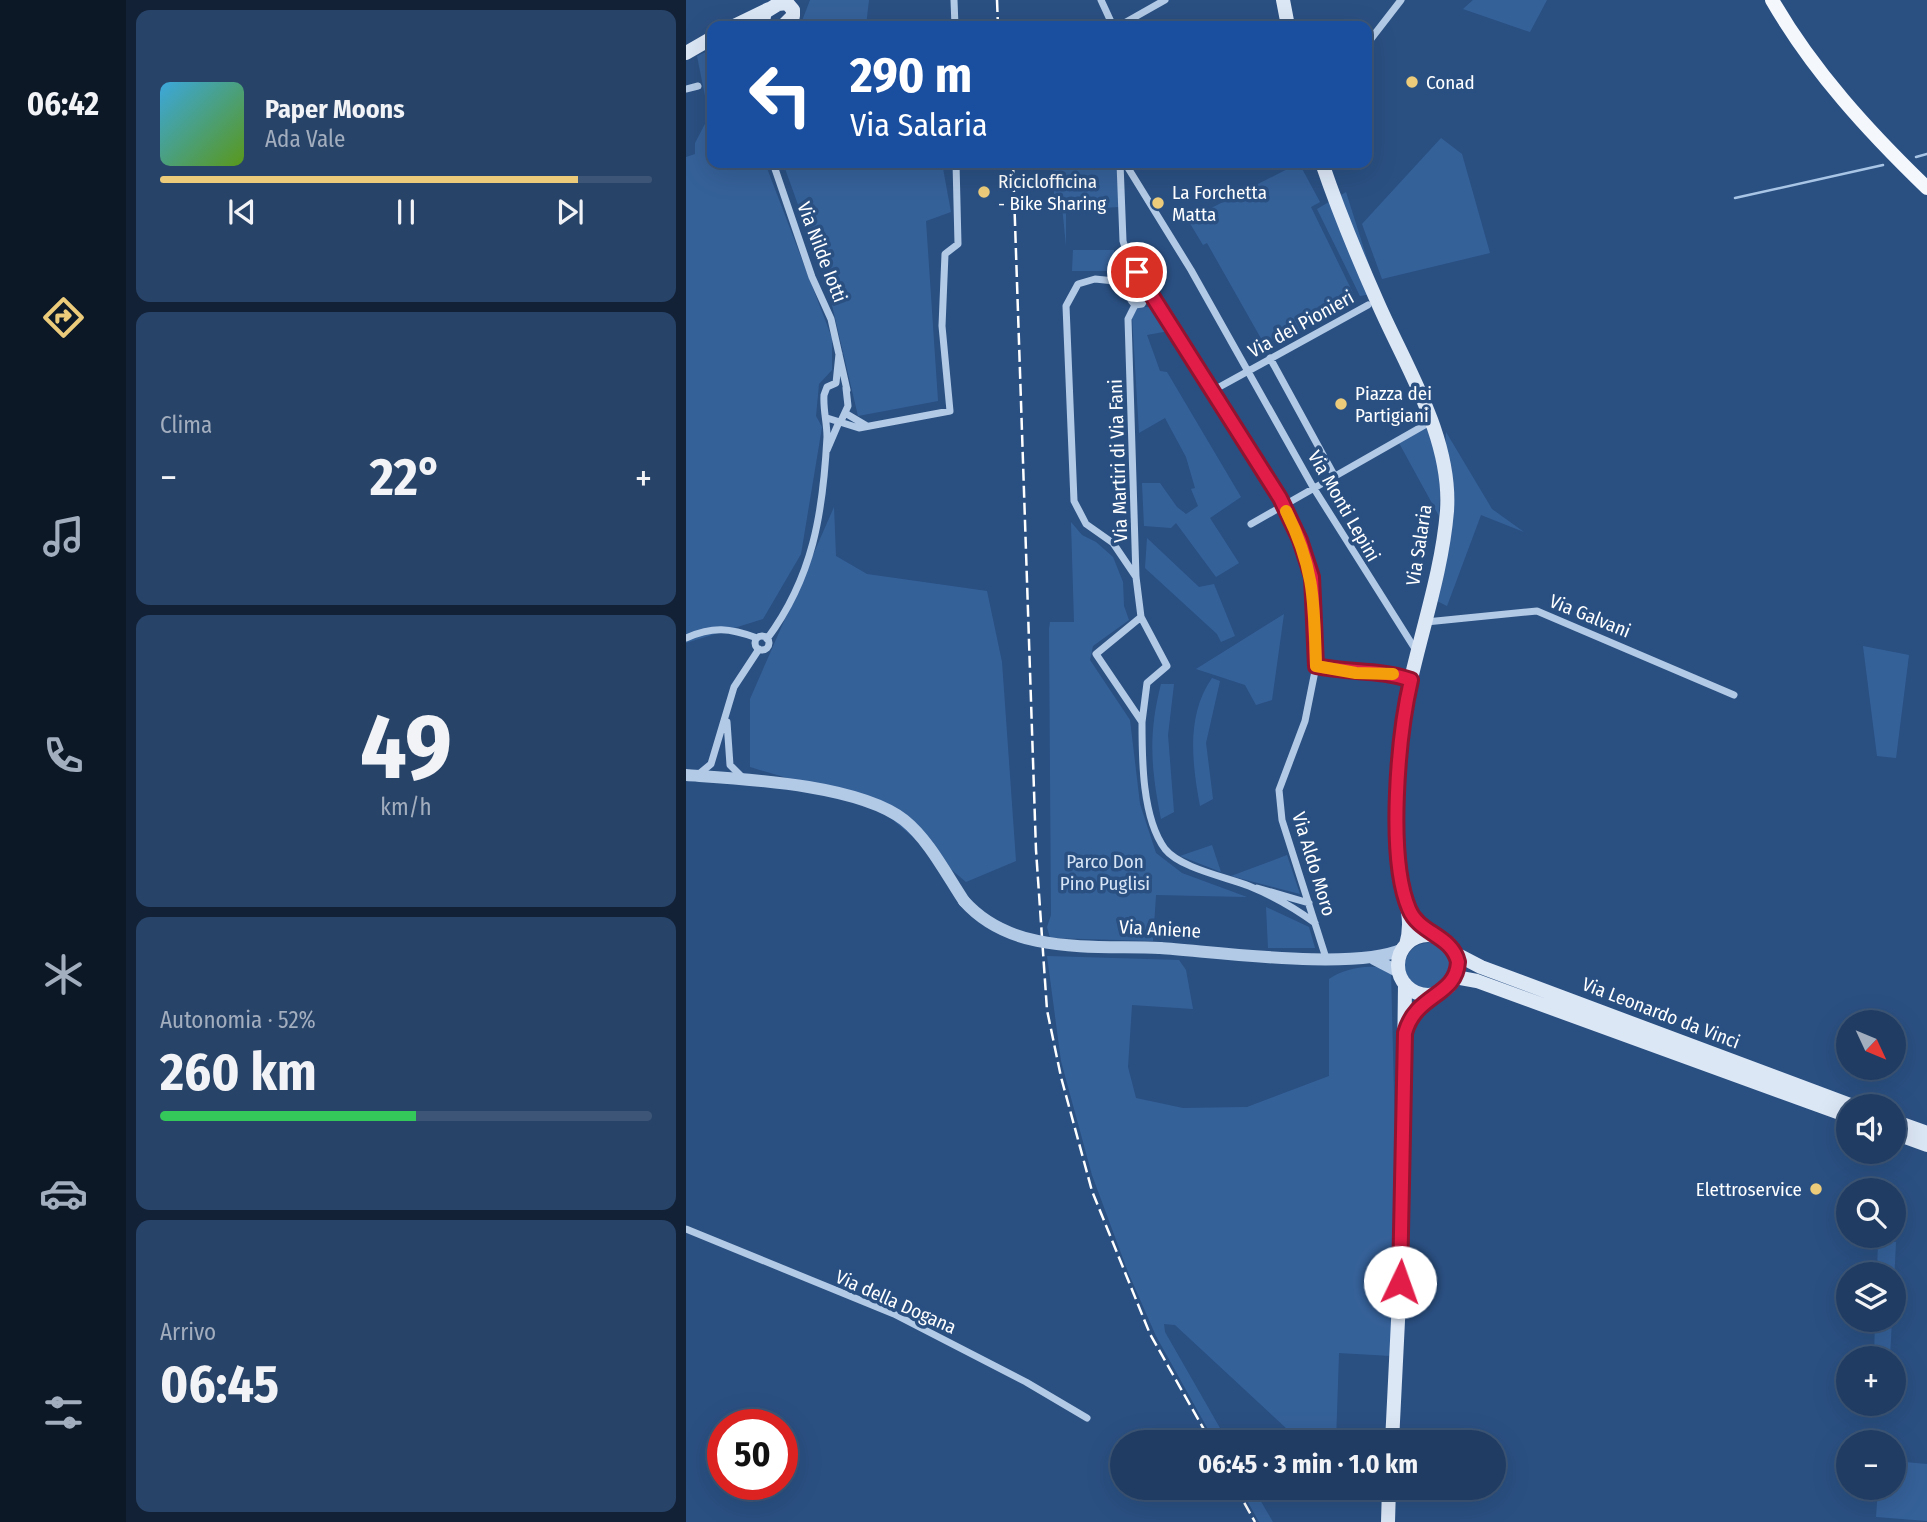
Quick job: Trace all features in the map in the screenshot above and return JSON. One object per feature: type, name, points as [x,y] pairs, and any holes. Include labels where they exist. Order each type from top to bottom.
[{"type":"main road","points":[[1283,0],[1286,21]]},
{"type":"main road","points":[[1773,0],[1821,73],[1876,138],[1927,188]]},
{"type":"main road","points":[[765,21],[764,15],[788,11]]},
{"type":"main road","points":[[752,21],[788,11]]},
{"type":"main road","points":[[686,53],[707,41]]},
{"type":"main road","name":"Via Salaria","points":[[1324,168],[1336,204],[1430,422],[1442,458],[1447,512],[1402,728],[1397,788],[1400,873],[1409,910],[1402,978],[1405,1033],[1402,1240],[1393,1430]]},
{"type":"main road","points":[[1405,1033],[1416,1009],[1455,977],[1456,954],[1409,910]]},
{"type":"main road","points":[[1405,947],[1424,935],[1434,935]]},
{"type":"main road","name":"Via Leonardo da Vinci","points":[[1456,954],[1481,967],[1836,1100]]},
{"type":"main road","name":"Via Leonardo da Vinci","points":[[1455,977],[1477,981],[1836,1112]]},
{"type":"main road","points":[[1402,978],[1419,993],[1437,993]]},
{"type":"main road","points":[[1906,1125],[1927,1133]]},
{"type":"main road","points":[[1906,1137],[1927,1145]]},
{"type":"main road","points":[[1388,1522],[1389,1500]]},
{"type":"street","points":[[954,0],[954,21]]},
{"type":"street","points":[[1101,0],[1111,21]]},
{"type":"street","points":[[1128,21],[1165,0]]},
{"type":"street","points":[[1372,38],[1401,0]]},
{"type":"street","points":[[686,89],[698,86]]},
{"type":"street","name":"Via Nilde Iotti","points":[[775,168],[812,277],[831,318],[847,390],[842,419],[826,453]]},
{"type":"street","points":[[827,418],[868,426],[950,411],[942,287],[945,254],[958,244],[956,168]]},
{"type":"street","name":"Via Aldo Moro","points":[[1123,168],[1123,241],[1129,260],[1283,505],[1300,540],[1312,577],[1316,666],[1304,721],[1279,789],[1282,820],[1326,958]]},
{"type":"street","name":"Via Monti Lepini","points":[[1126,168],[1248,371],[1313,486],[1417,653]]},
{"type":"street","points":[[1129,260],[1126,280],[1128,298],[1139,304],[1161,309]]},
{"type":"street","points":[[1136,577],[1113,543],[1086,524],[1074,501],[1066,306],[1079,284],[1095,279],[1126,280],[1147,287],[1139,304]]},
{"type":"street","name":"Via Martiri di Via Fani","points":[[1139,304],[1128,319],[1136,577],[1141,617],[1167,666],[1147,683],[1142,722],[1145,790],[1158,836],[1166,850],[1182,863],[1252,887]]},
{"type":"street","name":"Via dei Pionieri","points":[[1248,371],[1368,305]]},
{"type":"street","name":"Via Nilde Iotti","points":[[767,639],[792,603],[808,567],[826,453],[827,418],[824,395],[827,387],[835,383],[839,354]]},
{"type":"street","points":[[1270,358],[1334,475]]},
{"type":"street","points":[[1212,391],[1248,371]]},
{"type":"street","points":[[835,383],[847,390]]},
{"type":"street","points":[[1251,524],[1313,486],[1430,422]]},
{"type":"street","name":"Via Galvani","points":[[1426,622],[1537,611],[1734,695]]},
{"type":"street","points":[[1141,617],[1097,654],[1142,722]]},
{"type":"street","points":[[686,638],[721,628],[767,639],[767,647],[759,649],[734,687],[711,764],[690,775]]},
{"type":"street","points":[[757,638],[755,644],[759,649]]},
{"type":"street","points":[[1316,666],[1356,673],[1390,673],[1411,680]]},
{"type":"street","points":[[711,764],[720,778],[730,765],[727,717]]},
{"type":"street","points":[[730,765],[747,780]]},
{"type":"street","name":"Via Aniene","points":[[690,775],[747,780],[857,799],[893,813],[917,833],[964,901],[992,927],[1030,942],[1367,958],[1386,962],[1402,978]]},
{"type":"street","points":[[1252,887],[1309,904]]},
{"type":"street","points":[[1252,887],[1316,923]]},
{"type":"street","name":"Via Aniene","points":[[1367,958],[1405,947]]},
{"type":"street","name":"Via della Dogana","points":[[686,1228],[917,1325],[1026,1382],[1087,1418]]},
{"type":"green space","points":[[810,0],[869,0],[867,21],[802,21]]},
{"type":"green space","points":[[1473,0],[1547,0],[1530,32],[1463,9]]},
{"type":"green space","points":[[707,51],[707,106],[697,56]]},
{"type":"green space","points":[[707,120],[707,168],[767,168],[832,338],[832,370],[819,384],[816,416],[822,427],[801,554],[763,619],[686,643],[686,157],[695,154],[695,143]]},
{"type":"green space","points":[[1441,138],[1462,154],[1490,253],[1382,279],[1362,224]]},
{"type":"green space","points":[[785,168],[943,168],[951,212],[926,221],[938,401],[858,416],[828,288]]},
{"type":"green space","points":[[1053,168],[1117,168],[1119,207],[1066,210],[1066,246],[1061,196],[1054,195]]},
{"type":"green space","points":[[1289,168],[1302,168],[1320,202],[1311,207],[1356,299],[1267,349],[1207,243],[1203,245],[1188,220]]},
{"type":"green space","points":[[1346,192],[1378,293],[1360,296],[1317,209]]},
{"type":"green space","points":[[1073,250],[1114,250],[1114,271],[1072,271]]},
{"type":"green space","points":[[1136,306],[1156,308],[1169,331],[1147,335],[1160,371],[1167,372],[1241,497],[1210,518],[1239,563],[1216,577],[1176,523],[1171,528],[1144,526],[1142,483],[1160,483],[1177,507],[1186,514],[1198,506],[1191,489],[1195,488],[1186,457],[1165,418],[1139,433],[1132,315]]},
{"type":"green space","points":[[1429,426],[1441,473],[1439,516],[1399,443]]},
{"type":"green space","points":[[1446,432],[1492,509],[1524,532],[1481,515],[1447,606],[1437,601]]},
{"type":"green space","points":[[834,507],[836,556],[867,574],[987,591],[1002,662],[1016,861],[966,882],[874,804],[750,767],[750,699]]},
{"type":"green space","name":"Parco Don Pino Puglisi","points":[[1071,522],[1082,535],[1096,542],[1113,557],[1123,582],[1124,606],[1129,620],[1093,646],[1090,660],[1130,720],[1140,804],[1156,853],[1182,873],[1247,897],[1156,895],[1153,941],[1050,938],[1047,927],[1051,915],[1049,629],[1050,622],[1074,622]]},
{"type":"green space","points":[[1147,538],[1199,587],[1214,584],[1235,636],[1221,642],[1217,634],[1145,568]]},
{"type":"green space","points":[[1284,614],[1272,700],[1256,705],[1245,685],[1196,669]]},
{"type":"green space","points":[[1863,646],[1909,655],[1896,758],[1877,756]]},
{"type":"green space","points":[[1212,678],[1220,681],[1206,743],[1213,799],[1200,806],[1193,740],[1198,708]]},
{"type":"green space","points":[[1161,684],[1174,684],[1168,735],[1174,812],[1161,819],[1152,751],[1154,719]]},
{"type":"green space","points":[[1212,845],[1221,872],[1180,856]]},
{"type":"green space","points":[[1287,855],[1300,894],[1231,876]]},
{"type":"green space","points":[[1266,907],[1309,927],[1315,948],[1268,948]]},
{"type":"green space","points":[[1428,943],[1444,950],[1451,966],[1444,982],[1428,989],[1412,982],[1405,966],[1412,950]]},
{"type":"green space","points":[[1047,956],[1179,960],[1186,970],[1193,1009],[1132,1005],[1128,1067],[1136,1098],[1183,1108],[1247,1107],[1329,1076],[1329,979],[1359,967],[1384,968],[1391,971],[1396,1178],[1391,1356],[1339,1353],[1336,1430],[1288,1430],[1175,1325],[1164,1324],[1165,1332],[1221,1430],[1208,1430],[1156,1336],[1128,1272],[1092,1175],[1061,1061]]},
{"type":"green space","points":[[1878,1248],[1896,1248],[1895,1262],[1877,1262]]},
{"type":"green space","points":[[1875,1332],[1891,1332],[1891,1346],[1874,1346]]},
{"type":"green space","points":[[1906,1462],[1927,1464],[1927,1521],[1876,1517],[1877,1500],[1906,1500]]},
{"type":"green space","points":[[1247,1500],[1260,1500],[1273,1522],[1259,1522]]},
{"type":"waterway","points":[[1916,157],[1927,154]]},
{"type":"waterway","points":[[1735,198],[1883,165]]},
{"type":"railway","points":[[997,0],[998,21]]},
{"type":"railway","points":[[1013,168],[1036,850],[1047,1010],[1061,1077],[1092,1191],[1150,1334],[1204,1430]]},
{"type":"railway","points":[[1243,1500],[1255,1522]]},
{"type":"slow traffic","points":[[1286,511],[1300,540],[1312,577],[1316,666],[1356,673],[1393,674]]},
{"type":"place","name":"Conad","points":[[1412,82]]},
{"type":"place","name":"Riciclofficina - Bike Sharing","points":[[984,192]]},
{"type":"place","name":"La Forchetta Matta","points":[[1158,203]]},
{"type":"place","name":"Piazza dei Partigiani","points":[[1341,404]]},
{"type":"place","name":"Elettroservice","points":[[1816,1189]]},
{"type":"route","points":[[1137,272],[1280,498],[1300,540],[1312,577],[1316,666],[1356,673],[1390,673],[1411,680],[1398,757],[1400,873],[1409,910],[1421,925],[1451,946],[1456,954],[1458,970],[1451,984],[1429,997],[1416,1009],[1405,1033],[1400,1282]]}]
